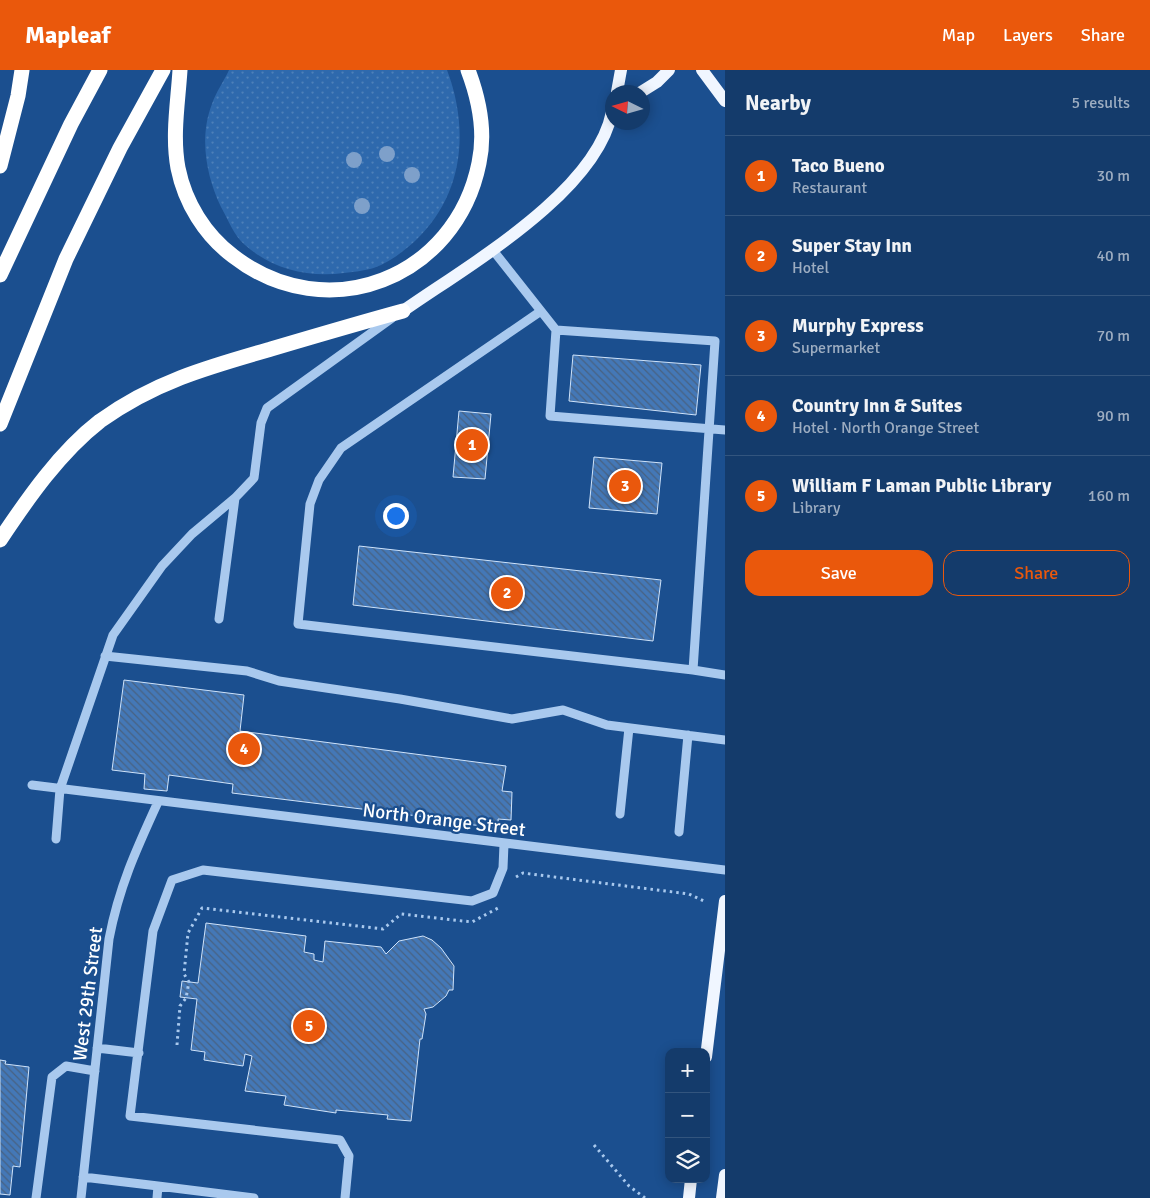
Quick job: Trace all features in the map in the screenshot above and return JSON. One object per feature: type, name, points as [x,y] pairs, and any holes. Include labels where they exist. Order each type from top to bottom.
[{"type":"highway","points":[[0,166],[18,96],[22,70]]},
{"type":"highway","points":[[0,275],[67,133],[100,70]]},
{"type":"highway","points":[[0,424],[66,259],[120,148],[163,70]]},
{"type":"highway","points":[[180,70],[176,145],[178,168],[193,210],[207,231],[222,248],[249,269],[263,276],[291,286],[340,290],[367,286],[398,274],[427,254],[447,234],[459,217],[471,193],[480,162],[482,135],[480,112],[468,70]]},
{"type":"highway","points":[[0,540],[23,506],[68,451],[99,422],[134,398],[192,372],[402,311]]},
{"type":"main road","points":[[618,85],[621,70]]},
{"type":"main road","points":[[650,86],[669,70]]},
{"type":"main road","points":[[702,70],[725,101]]},
{"type":"main road","points":[[402,311],[525,226],[561,195],[590,158],[605,129]]},
{"type":"main road","points":[[707,1048],[725,901]]},
{"type":"main road","points":[[722,1198],[725,1175]]},
{"type":"main road","points":[[689,1198],[691,1183]]},
{"type":"street","points":[[492,249],[556,330],[550,416],[725,430]]},
{"type":"street","points":[[56,838],[60,789],[113,635],[162,566],[192,534],[235,498],[254,478],[260,423],[267,408],[402,311]]},
{"type":"street","points":[[541,311],[341,448],[319,480],[310,504],[298,624],[725,674]]},
{"type":"street","points":[[556,330],[715,341],[693,670]]},
{"type":"street","points":[[219,619],[235,498]]},
{"type":"street","points":[[106,656],[247,670],[279,681],[400,698],[512,719],[563,710],[607,725],[725,740]]},
{"type":"street","points":[[620,814],[629,728]]},
{"type":"street","points":[[679,832],[688,735]]},
{"type":"street","name":"North Orange Street","points":[[32,785],[158,802],[725,870]]},
{"type":"street","name":"West 29th Street","points":[[81,1198],[109,939],[116,902],[132,858],[158,802]]},
{"type":"street","points":[[345,1198],[349,1156],[340,1140],[130,1116],[153,931],[172,880],[203,870],[472,901],[493,892],[503,868],[504,844]]},
{"type":"street","points":[[97,1048],[139,1053]]},
{"type":"street","points":[[36,1198],[52,1077],[66,1066],[95,1070]]},
{"type":"street","points":[[83,1177],[254,1198]]},
{"type":"street","points":[[157,1198],[158,1186]]},
{"type":"path","points":[[513,879],[523,873],[689,894],[704,901]]},
{"type":"path","points":[[177,1045],[180,1006],[186,998],[189,982],[184,974],[188,933],[202,908],[383,929],[401,914],[472,922],[499,907]]},
{"type":"path","points":[[594,1145],[629,1186],[644,1198]]},
{"type":"shaded area","points":[[229,70],[447,70],[458,116],[460,139],[458,161],[452,183],[443,204],[431,223],[415,241],[400,254],[388,261],[364,270],[331,274],[304,273],[279,266],[245,245],[238,237],[221,207],[211,182],[206,156],[205,143],[208,117]]},
{"type":"building","points":[[573,355],[701,365],[696,415],[569,401]]},
{"type":"building","points":[[459,411],[491,414],[485,479],[453,477]]},
{"type":"building","points":[[594,457],[662,463],[657,514],[589,508]]},
{"type":"building","points":[[359,546],[661,580],[653,641],[353,605]]},
{"type":"building","points":[[124,680],[244,695],[240,731],[506,766],[502,791],[512,792],[511,820],[498,819],[499,829],[418,816],[232,793],[233,784],[169,775],[167,791],[144,789],[145,774],[112,770]]},
{"type":"building","points":[[206,923],[306,936],[304,952],[314,954],[314,960],[323,962],[325,941],[381,947],[386,954],[399,941],[423,936],[432,940],[441,948],[454,966],[453,990],[449,990],[446,996],[433,1007],[424,1009],[426,1014],[422,1039],[420,1039],[411,1121],[387,1119],[388,1115],[336,1110],[336,1113],[284,1105],[286,1096],[245,1091],[252,1056],[245,1054],[243,1066],[204,1060],[205,1052],[191,1050],[197,999],[180,997],[182,981],[198,983]]},
{"type":"building","points":[[0,1060],[6,1061],[5,1064],[29,1067],[20,1167],[13,1166],[10,1195],[0,1194]]},
{"type":"place","name":"Taco Bueno","points":[[472,445]]},
{"type":"place","name":"Murphy Express","points":[[625,486]]},
{"type":"place","name":"Super Stay Inn","points":[[507,593]]},
{"type":"place","name":"Country Inn & Suites","points":[[244,749]]},
{"type":"place","name":"William F Laman Public Library","points":[[309,1026]]}]
